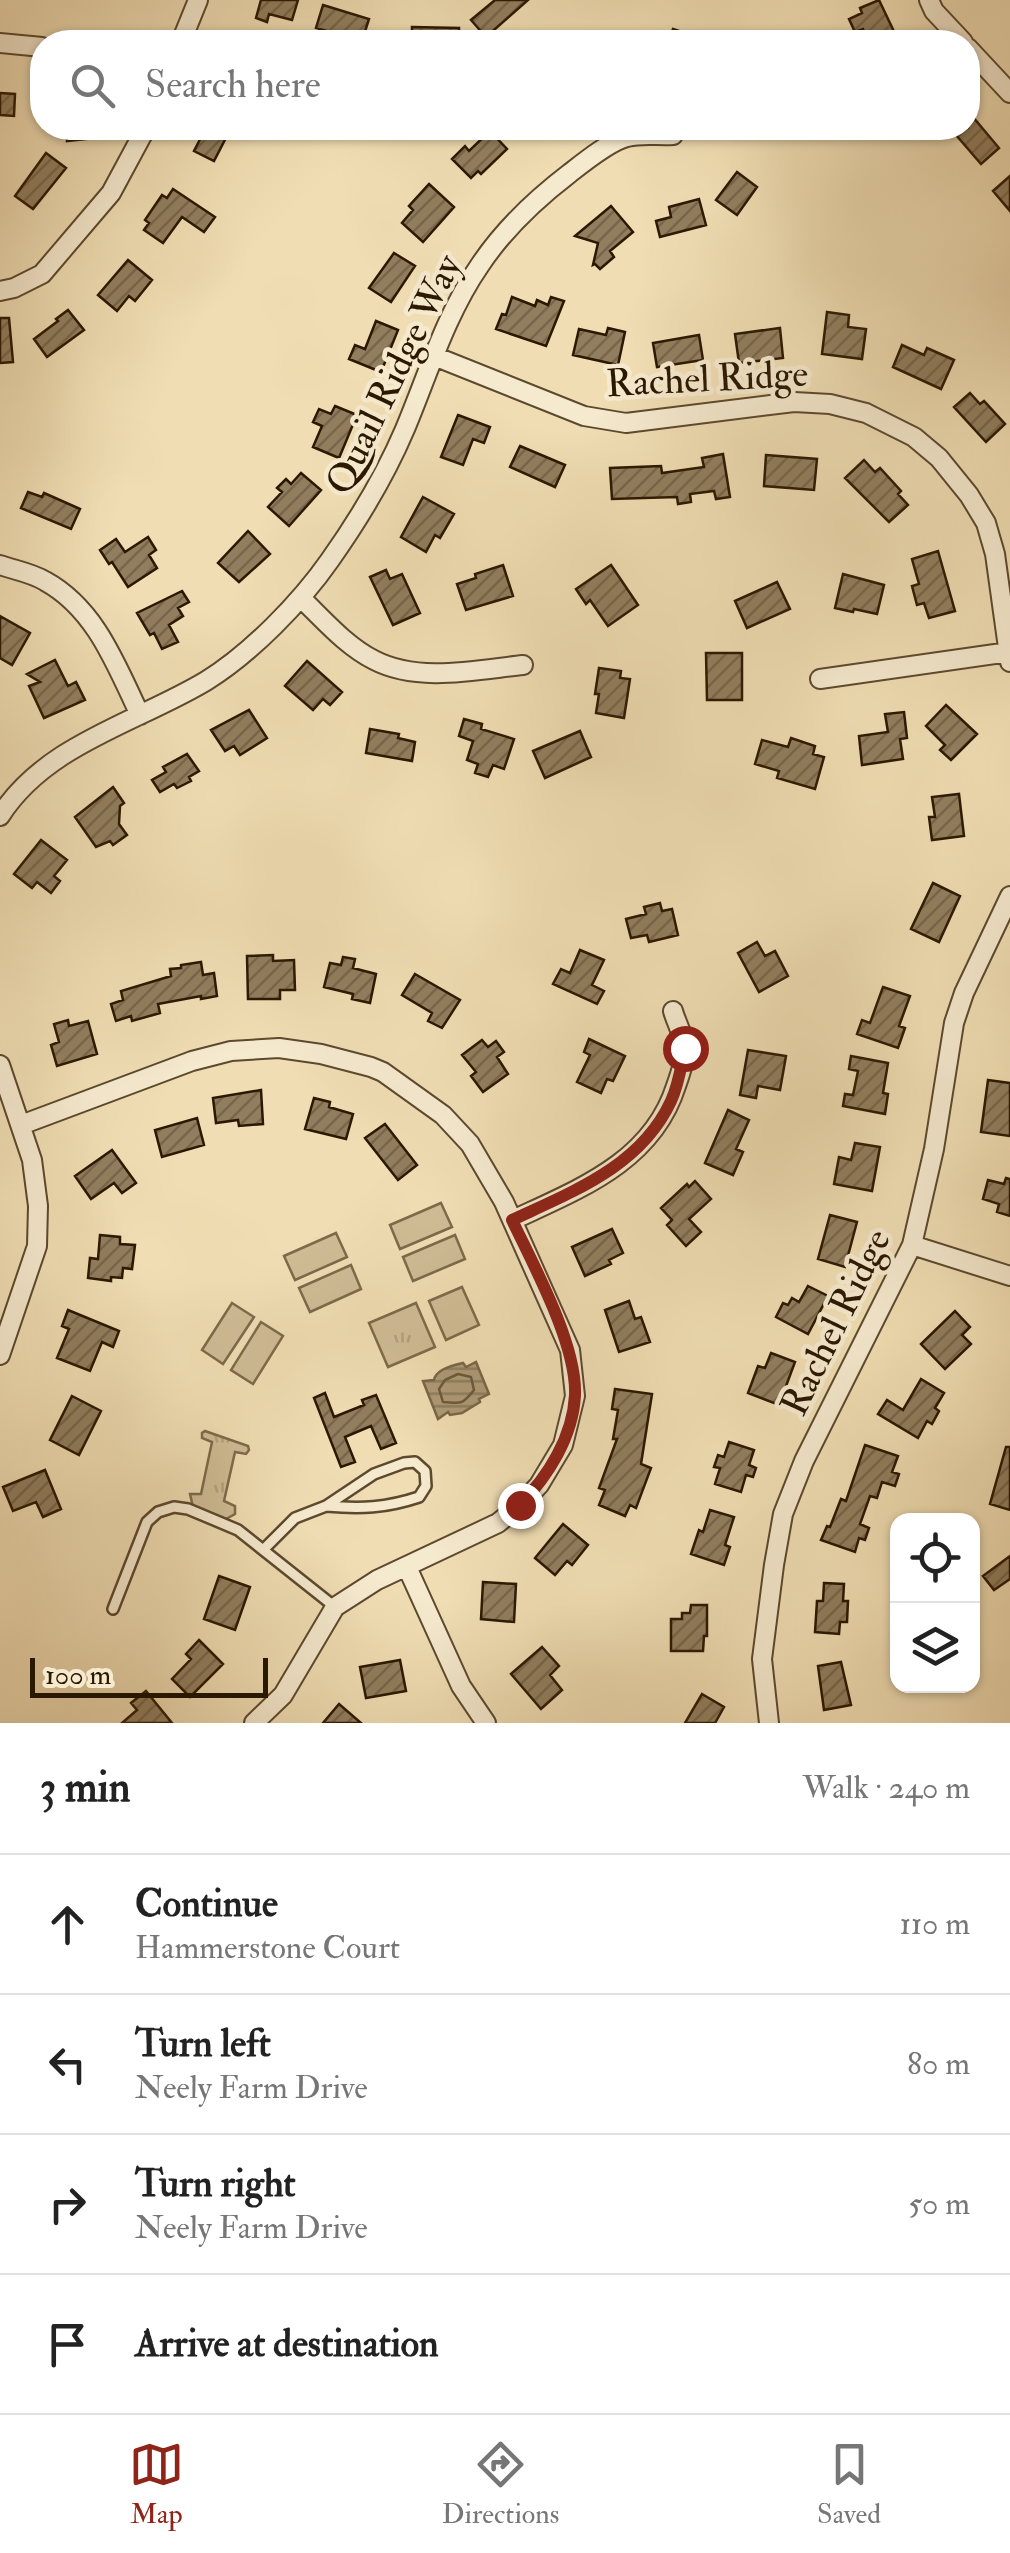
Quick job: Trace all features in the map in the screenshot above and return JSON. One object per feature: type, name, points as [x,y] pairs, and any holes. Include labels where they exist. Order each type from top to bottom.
[{"type":"street","points":[[187,30],[198,0]]},
{"type":"street","points":[[928,0],[951,30]]},
{"type":"street","points":[[0,43],[30,46]]},
{"type":"street","points":[[980,61],[1010,93]]},
{"type":"street","points":[[0,291],[42,274],[111,192],[139,140]]},
{"type":"street","name":"Quail Ridge Way","points":[[0,816],[37,771],[208,680],[302,598],[360,517],[384,475],[461,296],[481,264],[535,202],[579,166],[622,140]]},
{"type":"street","name":"Rachel Ridge","points":[[434,356],[584,416],[626,423],[794,402],[830,404],[866,413],[914,436],[939,458],[986,523],[995,554],[1010,662]]},
{"type":"street","points":[[0,565],[44,580],[82,608],[107,646],[140,715]]},
{"type":"street","points":[[302,598],[348,644],[375,661],[407,672],[523,665]]},
{"type":"street","points":[[820,679],[1009,652]]},
{"type":"street","name":"Rachel Ridge","points":[[769,1723],[762,1659],[783,1514],[804,1461],[912,1245],[934,1149],[954,1023],[1010,896]]},
{"type":"street","points":[[512,1220],[616,1168],[655,1130],[672,1098],[685,1048],[672,1010]]},
{"type":"street","points":[[22,1125],[180,1065],[232,1051],[279,1048],[321,1054],[383,1072],[443,1115],[470,1144],[512,1220],[570,1350],[575,1396],[563,1445],[539,1485],[498,1523],[377,1580],[335,1607],[283,1695],[254,1723]]},
{"type":"street","points":[[0,1064],[32,1160],[38,1206],[37,1246],[0,1355]]},
{"type":"street","points":[[912,1245],[1010,1276]]},
{"type":"street","points":[[407,1567],[461,1686],[486,1723]]},
{"type":"lane","points":[[263,1550],[295,1518],[326,1506],[374,1474],[415,1462],[425,1470],[426,1486],[420,1497],[362,1509],[326,1506]]},
{"type":"lane","points":[[113,1610],[146,1522],[158,1512],[174,1507],[238,1530],[335,1607]]},
{"type":"green space","points":[[441,1203],[452,1227],[400,1249],[390,1225]]},
{"type":"green space","points":[[336,1233],[347,1257],[295,1280],[284,1256]]},
{"type":"green space","points":[[455,1235],[465,1259],[413,1281],[403,1257]]},
{"type":"green space","points":[[351,1265],[361,1289],[310,1312],[299,1288]]},
{"type":"green space","points":[[462,1287],[479,1325],[446,1340],[429,1301]]},
{"type":"green space","points":[[232,1303],[254,1317],[223,1364],[202,1350]]},
{"type":"green space","points":[[416,1303],[435,1347],[388,1367],[369,1323]]},
{"type":"green space","points":[[261,1322],[283,1336],[253,1384],[231,1370]]},
{"type":"green space","points":[[205,1431],[248,1446],[249,1450],[246,1454],[235,1452],[224,1501],[235,1506],[235,1514],[226,1519],[193,1507],[190,1494],[201,1494],[212,1442],[202,1438]]},
{"type":"water","points":[[476,1362],[489,1394],[462,1413],[448,1412],[438,1419],[423,1381],[434,1380],[450,1366],[463,1363],[466,1367]]},
{"type":"building","points":[[261,0],[298,0],[292,20],[269,14],[267,22],[256,18]]},
{"type":"building","points":[[495,0],[528,0],[494,30],[480,30],[471,20]]},
{"type":"building","points":[[879,0],[893,30],[854,30],[849,19],[862,13],[860,8]]},
{"type":"building","points":[[323,5],[369,19],[366,30],[316,28]]},
{"type":"building","points":[[412,27],[459,28],[459,30]]},
{"type":"building","points":[[0,93],[15,94],[14,116],[0,115]]},
{"type":"building","points":[[980,125],[999,148],[981,164],[960,140],[980,140]]},
{"type":"building","points":[[200,140],[225,140],[214,161],[194,151]]},
{"type":"building","points":[[481,140],[498,140],[507,149],[481,174],[478,171],[471,178],[452,159],[465,146],[469,151]]},
{"type":"building","points":[[46,153],[66,168],[33,209],[15,196]]},
{"type":"building","points":[[737,172],[757,187],[737,215],[716,200]]},
{"type":"building","points":[[1010,176],[1010,211],[993,191]]},
{"type":"building","points":[[429,184],[454,207],[423,242],[402,223],[413,210],[409,206]]},
{"type":"building","points":[[173,189],[215,217],[204,232],[182,217],[163,243],[144,230],[149,223],[145,220],[162,195],[167,198]]},
{"type":"building","points":[[699,199],[706,225],[660,237],[656,221],[671,217],[669,207]]},
{"type":"building","points":[[611,206],[633,232],[610,251],[614,257],[600,269],[593,265],[598,243],[575,236]]},
{"type":"building","points":[[394,253],[415,266],[391,302],[369,288]]},
{"type":"building","points":[[128,260],[152,280],[135,301],[129,296],[117,311],[98,295]]},
{"type":"building","points":[[512,297],[535,306],[537,300],[548,305],[551,297],[564,301],[546,346],[496,329]]},
{"type":"building","points":[[68,310],[84,330],[47,357],[34,339]]},
{"type":"building","points":[[827,312],[849,315],[848,327],[866,329],[862,359],[822,354]]},
{"type":"building","points":[[0,318],[9,318],[13,362],[0,363]]},
{"type":"building","points":[[376,321],[398,330],[381,372],[349,359],[355,345],[365,349]]},
{"type":"building","points":[[608,328],[625,332],[618,365],[573,355],[579,329],[606,335]]},
{"type":"building","points":[[780,328],[783,358],[739,363],[735,334]]},
{"type":"building","points":[[699,335],[703,360],[657,367],[653,343]]},
{"type":"building","points":[[902,345],[924,355],[927,348],[954,360],[941,389],[893,367]]},
{"type":"building","points":[[970,393],[980,404],[984,401],[1005,424],[986,442],[954,407]]},
{"type":"building","points":[[335,406],[357,415],[339,458],[313,447],[322,426],[313,422],[319,409],[331,414]]},
{"type":"building","points":[[458,415],[490,427],[484,443],[473,439],[463,465],[441,457]]},
{"type":"building","points":[[520,446],[565,465],[555,487],[510,467]]},
{"type":"building","points":[[723,454],[730,497],[716,499],[714,491],[690,494],[691,502],[678,504],[677,497],[612,499],[610,468],[661,466],[662,473],[704,467],[702,458]]},
{"type":"building","points":[[766,455],[817,459],[814,490],[764,486]]},
{"type":"building","points":[[864,460],[875,472],[880,468],[908,505],[889,522],[845,478]]},
{"type":"building","points":[[301,473],[321,490],[289,526],[268,507],[282,492],[277,488],[286,479],[291,484]]},
{"type":"building","points":[[28,492],[42,497],[44,493],[80,509],[71,529],[21,508]]},
{"type":"building","points":[[423,497],[454,514],[426,552],[401,537]]},
{"type":"building","points":[[248,531],[270,554],[239,582],[218,563]]},
{"type":"building","points":[[148,537],[156,550],[149,555],[157,568],[128,587],[100,550],[116,539],[125,552]]},
{"type":"building","points":[[938,551],[955,611],[929,618],[924,603],[917,605],[912,586],[919,584],[912,559]]},
{"type":"building","points":[[503,565],[513,596],[466,610],[457,584]]},
{"type":"building","points":[[611,565],[638,605],[608,626],[590,600],[586,604],[576,589]]},
{"type":"building","points":[[386,570],[390,579],[402,574],[420,613],[393,625],[370,577]]},
{"type":"building","points":[[843,574],[884,585],[877,614],[835,608]]},
{"type":"building","points":[[777,582],[790,609],[747,628],[735,601]]},
{"type":"building","points":[[182,591],[189,602],[178,608],[183,616],[169,625],[178,642],[162,649],[137,613]]},
{"type":"building","points":[[0,616],[30,633],[12,665],[0,658]]},
{"type":"building","points":[[706,653],[742,653],[742,700],[707,700]]},
{"type":"building","points":[[55,660],[68,686],[76,682],[85,700],[44,718],[29,686],[40,682],[27,674]]},
{"type":"building","points":[[307,661],[342,692],[330,705],[323,699],[313,710],[285,686]]},
{"type":"building","points":[[599,668],[621,671],[620,678],[630,679],[624,718],[596,713]]},
{"type":"building","points":[[946,705],[977,734],[951,760],[940,750],[945,745],[926,726]]},
{"type":"building","points":[[249,710],[267,738],[240,755],[234,746],[225,751],[211,730]]},
{"type":"building","points":[[904,712],[907,738],[900,739],[903,759],[862,765],[859,736],[888,732],[885,714]]},
{"type":"building","points":[[464,719],[514,739],[504,769],[493,765],[488,777],[475,773],[478,764],[467,760],[473,741],[459,736]]},
{"type":"building","points":[[370,729],[399,734],[398,738],[415,742],[412,761],[366,753]]},
{"type":"building","points":[[580,731],[591,757],[545,778],[533,751]]},
{"type":"building","points":[[791,738],[815,746],[813,754],[824,757],[815,789],[777,778],[779,771],[755,764],[762,740],[788,747]]},
{"type":"building","points":[[187,754],[199,771],[189,777],[191,781],[160,792],[152,780],[166,772],[163,767]]},
{"type":"building","points":[[113,787],[124,803],[120,806],[119,824],[127,835],[113,845],[110,841],[96,847],[75,817]]},
{"type":"building","points":[[959,794],[964,836],[932,840],[932,797]]},
{"type":"building","points":[[41,840],[67,860],[54,876],[60,881],[51,893],[37,882],[32,888],[14,874]]},
{"type":"building","points":[[933,883],[960,896],[939,942],[911,929]]},
{"type":"building","points":[[660,903],[662,911],[672,909],[678,935],[649,942],[647,935],[631,938],[626,919],[646,914],[644,907]]},
{"type":"building","points":[[757,942],[765,956],[775,951],[788,976],[759,992],[738,953]]},
{"type":"building","points":[[580,950],[604,960],[592,985],[604,991],[597,1004],[553,984],[561,969],[570,973]]},
{"type":"building","points":[[273,955],[273,961],[294,960],[295,990],[280,990],[280,999],[248,999],[247,956]]},
{"type":"building","points":[[343,957],[355,959],[353,968],[376,974],[370,1003],[324,987],[330,963],[341,965]]},
{"type":"building","points":[[201,962],[203,975],[214,973],[217,996],[158,1004],[160,1013],[116,1021],[111,1004],[123,1000],[121,991],[171,976],[170,969],[181,965]]},
{"type":"building","points":[[415,974],[460,1000],[442,1028],[428,1021],[432,1013],[402,995]]},
{"type":"building","points":[[883,987],[910,996],[899,1026],[905,1028],[898,1048],[857,1034],[862,1020],[870,1023]]},
{"type":"building","points":[[68,1020],[69,1026],[88,1021],[97,1054],[57,1066],[51,1045],[59,1042],[54,1024]]},
{"type":"building","points":[[589,1039],[625,1056],[613,1081],[607,1079],[601,1093],[577,1082],[590,1055],[584,1052]]},
{"type":"building","points":[[482,1040],[488,1047],[496,1041],[504,1052],[497,1057],[508,1074],[483,1092],[471,1076],[476,1072],[462,1055]]},
{"type":"building","points":[[748,1050],[786,1056],[780,1090],[758,1086],[756,1098],[740,1095]]},
{"type":"building","points":[[851,1056],[888,1063],[883,1093],[888,1094],[885,1114],[843,1106],[845,1094],[853,1095],[858,1071],[849,1069]]},
{"type":"building","points":[[988,1080],[1010,1083],[1010,1136],[981,1132]]},
{"type":"building","points":[[261,1090],[263,1124],[239,1126],[238,1120],[216,1123],[213,1098]]},
{"type":"building","points":[[314,1098],[353,1114],[346,1139],[305,1129]]},
{"type":"building","points":[[728,1110],[749,1120],[736,1149],[743,1152],[733,1175],[705,1163]]},
{"type":"building","points":[[197,1118],[204,1145],[162,1157],[155,1130]]},
{"type":"building","points":[[385,1124],[417,1165],[398,1180],[365,1138]]},
{"type":"building","points":[[855,1143],[880,1147],[872,1191],[834,1184],[839,1157],[851,1160]]},
{"type":"building","points":[[112,1150],[136,1183],[122,1193],[114,1183],[91,1199],[75,1176]]},
{"type":"building","points":[[1006,1178],[1010,1179],[1010,1216],[997,1212],[999,1204],[983,1199],[988,1180],[1004,1184]]},
{"type":"building","points":[[695,1181],[711,1199],[689,1219],[701,1232],[686,1246],[667,1225],[672,1220],[661,1208]]},
{"type":"building","points":[[830,1215],[857,1222],[845,1267],[818,1259]]},
{"type":"building","points":[[612,1229],[623,1253],[609,1260],[611,1264],[585,1276],[572,1247]]},
{"type":"building","points":[[100,1235],[120,1237],[120,1244],[135,1245],[132,1269],[123,1268],[122,1278],[88,1278],[90,1258],[98,1259]]},
{"type":"building","points":[[808,1286],[828,1296],[808,1334],[776,1317],[783,1303],[788,1305],[792,1298],[799,1302]]},
{"type":"building","points":[[629,1301],[635,1319],[641,1317],[650,1342],[619,1352],[605,1310]]},
{"type":"building","points":[[68,1310],[119,1331],[113,1347],[102,1342],[90,1371],[57,1358],[69,1329],[62,1326]]},
{"type":"building","points":[[955,1311],[970,1327],[962,1335],[971,1344],[945,1369],[921,1344]]},
{"type":"building","points":[[771,1353],[795,1362],[779,1405],[748,1393],[758,1366],[765,1368]]},
{"type":"building","points":[[921,1379],[944,1393],[932,1424],[927,1421],[918,1438],[878,1414],[887,1400],[903,1410]]},
{"type":"building","points":[[615,1389],[652,1394],[641,1464],[651,1468],[636,1508],[630,1505],[625,1516],[599,1505],[605,1490],[599,1488],[617,1439],[613,1439],[618,1410],[612,1409]]},
{"type":"building","points":[[325,1393],[334,1417],[364,1405],[362,1400],[376,1395],[396,1443],[381,1449],[371,1426],[345,1437],[355,1462],[341,1467],[314,1398]]},
{"type":"building","points":[[72,1396],[101,1411],[79,1455],[50,1440]]},
{"type":"building","points":[[729,1442],[754,1450],[749,1465],[756,1468],[753,1477],[746,1475],[741,1492],[715,1484],[720,1468],[714,1467],[718,1455],[724,1457]]},
{"type":"building","points":[[865,1445],[898,1456],[892,1472],[899,1474],[895,1486],[882,1482],[877,1498],[870,1496],[860,1524],[869,1528],[865,1540],[859,1538],[855,1552],[821,1540],[841,1499],[846,1501]]},
{"type":"building","points":[[1006,1447],[1010,1447],[1010,1510],[990,1504]]},
{"type":"building","points":[[45,1470],[61,1509],[43,1517],[36,1502],[13,1511],[3,1487]]},
{"type":"building","points":[[710,1510],[734,1517],[725,1545],[730,1547],[724,1565],[691,1554]]},
{"type":"building","points":[[563,1524],[588,1545],[572,1565],[567,1561],[555,1575],[535,1558]]},
{"type":"building","points":[[1010,1556],[1010,1579],[994,1590],[983,1576]]},
{"type":"building","points":[[219,1576],[250,1587],[235,1630],[204,1619]]},
{"type":"building","points":[[483,1582],[516,1584],[514,1622],[481,1619]]},
{"type":"building","points":[[824,1583],[844,1584],[847,1622],[840,1622],[839,1634],[815,1632],[817,1601],[823,1601]]},
{"type":"building","points":[[691,1605],[707,1605],[703,1651],[671,1651],[671,1619],[682,1619],[682,1613],[690,1613]]},
{"type":"building","points":[[199,1640],[223,1664],[190,1697],[172,1679],[191,1659],[186,1654]]},
{"type":"building","points":[[542,1647],[559,1666],[550,1675],[562,1690],[541,1709],[511,1674]]},
{"type":"building","points":[[400,1660],[406,1691],[366,1698],[360,1667]]},
{"type":"building","points":[[841,1662],[851,1705],[824,1710],[818,1666]]},
{"type":"building","points":[[146,1691],[172,1723],[122,1723],[137,1710],[131,1703]]},
{"type":"building","points":[[702,1694],[724,1707],[715,1723],[685,1723]]},
{"type":"building","points":[[339,1704],[361,1723],[323,1723]]},
{"type":"route","points":[[520,1505],[539,1485],[563,1445],[575,1396],[570,1350],[512,1220],[616,1168],[636,1150],[655,1130],[672,1098],[685,1048]]}]
